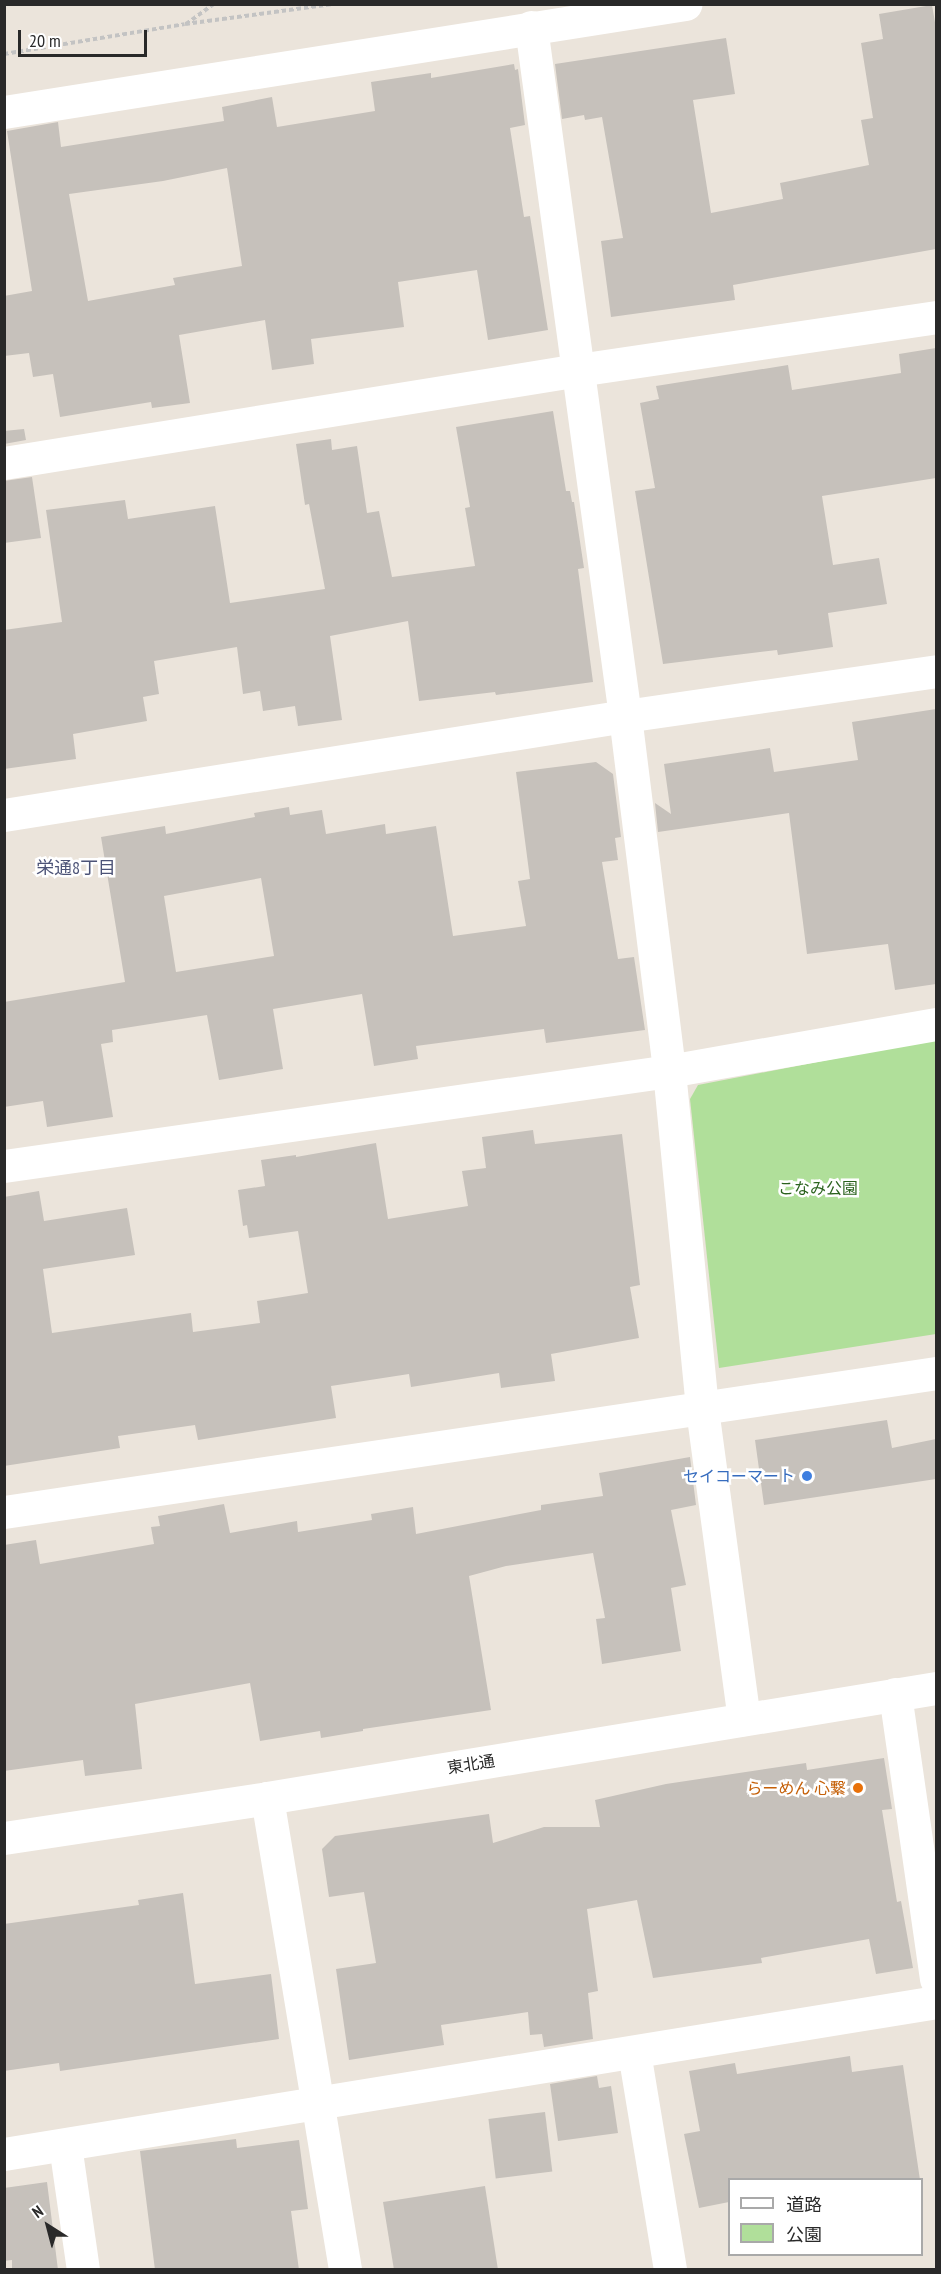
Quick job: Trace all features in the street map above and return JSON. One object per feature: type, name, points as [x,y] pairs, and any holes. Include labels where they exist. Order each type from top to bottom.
[{"type":"street","points":[[4,112],[685,4]]},
{"type":"street","points":[[531,27],[625,716],[669,1071],[702,1409],[744,1719]]},
{"type":"street","points":[[4,463],[578,370],[936,317]]},
{"type":"street","points":[[4,815],[625,716],[936,671]]},
{"type":"street","points":[[4,1166],[669,1071],[936,1024]]},
{"type":"street","points":[[4,1512],[936,1373]]},
{"type":"street","name":"東北通","points":[[4,1838],[267,1798],[936,1688]]},
{"type":"street","points":[[895,1694],[936,1979]]},
{"type":"street","points":[[267,1798],[345,2270]]},
{"type":"street","points":[[4,2154],[936,2002]]},
{"type":"street","points":[[634,2052],[670,2270]]},
{"type":"street","points":[[65,2145],[83,2270]]},
{"type":"path","points":[[186,24],[214,4]]},
{"type":"path","points":[[4,54],[186,24],[333,4]]},
{"type":"green space","name":"こなみ公園","points":[[936,1039],[936,1334],[719,1368],[690,1099],[698,1085]]},
{"type":"building","points":[[932,5],[936,28],[936,249],[733,285],[735,300],[611,317],[601,241],[623,238],[602,117],[585,120],[584,115],[562,119],[555,64],[726,38],[735,94],[693,100],[711,213],[783,199],[780,183],[869,165],[861,120],[873,118],[861,43],[883,39],[879,14]]},
{"type":"building","points":[[514,64],[515,70],[518,69],[525,125],[510,128],[524,217],[530,216],[548,330],[488,340],[477,270],[398,282],[404,327],[311,339],[314,364],[272,370],[265,320],[179,335],[190,403],[152,408],[151,402],[60,417],[53,374],[33,377],[29,353],[4,356],[4,296],[32,291],[7,131],[58,122],[61,147],[224,121],[222,107],[272,97],[277,127],[375,111],[371,82],[431,73],[431,78]],"holes":[[[227,168],[242,266],[173,278],[175,285],[88,301],[69,194],[163,181]]]},
{"type":"building","points":[[936,348],[936,478],[822,496],[833,565],[879,558],[887,604],[828,613],[833,647],[778,655],[777,650],[663,664],[635,491],[655,488],[640,403],[659,399],[656,386],[788,365],[792,390],[901,373],[899,354]]},
{"type":"building","points":[[553,411],[566,491],[570,491],[572,502],[574,502],[584,568],[578,569],[593,682],[496,695],[495,692],[419,701],[408,621],[330,636],[342,720],[298,726],[295,706],[263,711],[260,691],[243,694],[237,647],[154,661],[159,694],[143,697],[147,721],[73,734],[76,759],[4,769],[4,630],[62,622],[46,510],[125,500],[128,519],[215,506],[230,603],[325,589],[309,504],[305,505],[296,444],[331,439],[332,450],[357,446],[367,513],[379,511],[392,577],[475,566],[465,508],[470,507],[456,427]]},
{"type":"building","points":[[24,429],[26,440],[4,444],[4,431]]},
{"type":"building","points":[[32,477],[41,538],[4,543],[4,481]]},
{"type":"building","points":[[936,709],[936,984],[895,990],[888,944],[807,954],[789,813],[658,832],[655,803],[671,814],[664,764],[770,748],[774,772],[858,760],[852,722]]},
{"type":"building","points":[[596,762],[613,774],[621,837],[615,838],[618,860],[602,862],[618,959],[634,957],[645,1030],[546,1043],[544,1029],[416,1046],[418,1059],[374,1066],[362,994],[273,1009],[283,1069],[219,1080],[207,1015],[112,1030],[113,1042],[101,1044],[113,1117],[47,1127],[43,1101],[4,1107],[4,1002],[125,982],[101,837],[165,826],[166,834],[255,817],[254,813],[289,807],[290,815],[322,810],[326,834],[385,824],[386,834],[436,826],[453,936],[526,926],[518,881],[530,879],[516,772]],"holes":[[[261,878],[274,956],[176,972],[164,896]]]},
{"type":"building","points":[[533,1130],[535,1144],[622,1134],[640,1285],[630,1287],[639,1338],[551,1354],[555,1381],[501,1388],[499,1373],[411,1387],[409,1374],[331,1386],[336,1418],[198,1440],[195,1425],[118,1436],[120,1448],[4,1466],[4,1197],[39,1191],[44,1221],[127,1208],[135,1255],[43,1269],[52,1333],[191,1313],[193,1332],[260,1323],[257,1301],[308,1293],[298,1231],[249,1238],[247,1225],[243,1226],[238,1190],[265,1186],[261,1160],[296,1155],[296,1157],[376,1143],[388,1219],[468,1206],[462,1171],[486,1168],[482,1137]]},
{"type":"building","points":[[887,1420],[892,1448],[936,1439],[936,1479],[764,1505],[755,1440]]},
{"type":"building","points":[[690,1457],[696,1505],[671,1510],[686,1585],[671,1588],[681,1651],[602,1664],[596,1619],[605,1618],[593,1553],[506,1566],[469,1576],[491,1710],[363,1729],[363,1731],[321,1738],[320,1731],[260,1741],[250,1683],[135,1704],[142,1769],[85,1776],[83,1760],[4,1771],[4,1545],[36,1540],[40,1564],[154,1544],[151,1527],[160,1526],[158,1516],[224,1504],[230,1533],[297,1521],[298,1532],[372,1520],[371,1514],[413,1507],[416,1534],[541,1510],[541,1505],[603,1496],[599,1473]]},
{"type":"building","points":[[884,1758],[892,1809],[882,1810],[897,1902],[901,1901],[913,1968],[876,1974],[869,1939],[761,1958],[762,1963],[653,1978],[637,1900],[587,1909],[598,1991],[588,1993],[593,2039],[544,2047],[542,2034],[530,2035],[528,2012],[441,2025],[444,2045],[349,2060],[336,1969],[376,1963],[364,1892],[329,1897],[322,1849],[335,1836],[489,1814],[493,1843],[544,1827],[600,1827],[595,1800],[666,1784],[806,1763],[807,1770]]},
{"type":"building","points":[[183,1893],[195,1984],[271,1974],[279,2039],[60,2071],[59,2063],[4,2071],[4,1924],[139,1905],[138,1900]]},
{"type":"building","points":[[850,2056],[852,2072],[903,2065],[920,2178],[728,2178],[728,2202],[699,2208],[684,2134],[700,2131],[689,2071],[735,2063],[737,2074]]},
{"type":"building","points":[[597,2076],[599,2088],[611,2086],[618,2133],[558,2141],[550,2084]]},
{"type":"building","points":[[545,2112],[552,2172],[496,2178],[488,2119]]},
{"type":"building","points":[[236,2139],[237,2148],[299,2140],[308,2209],[291,2211],[299,2270],[155,2270],[140,2151]]},
{"type":"building","points":[[47,2182],[58,2270],[12,2270],[12,2260],[4,2261],[4,2188]]},
{"type":"building","points":[[485,2186],[498,2270],[394,2270],[383,2202]]},
{"type":"place","name":"セイコーマート","points":[[807,1476]]},
{"type":"place","name":"らーめん 心繋","points":[[858,1788]]},
{"type":"district","name":"栄通8丁目","points":[[76,868]]}]
